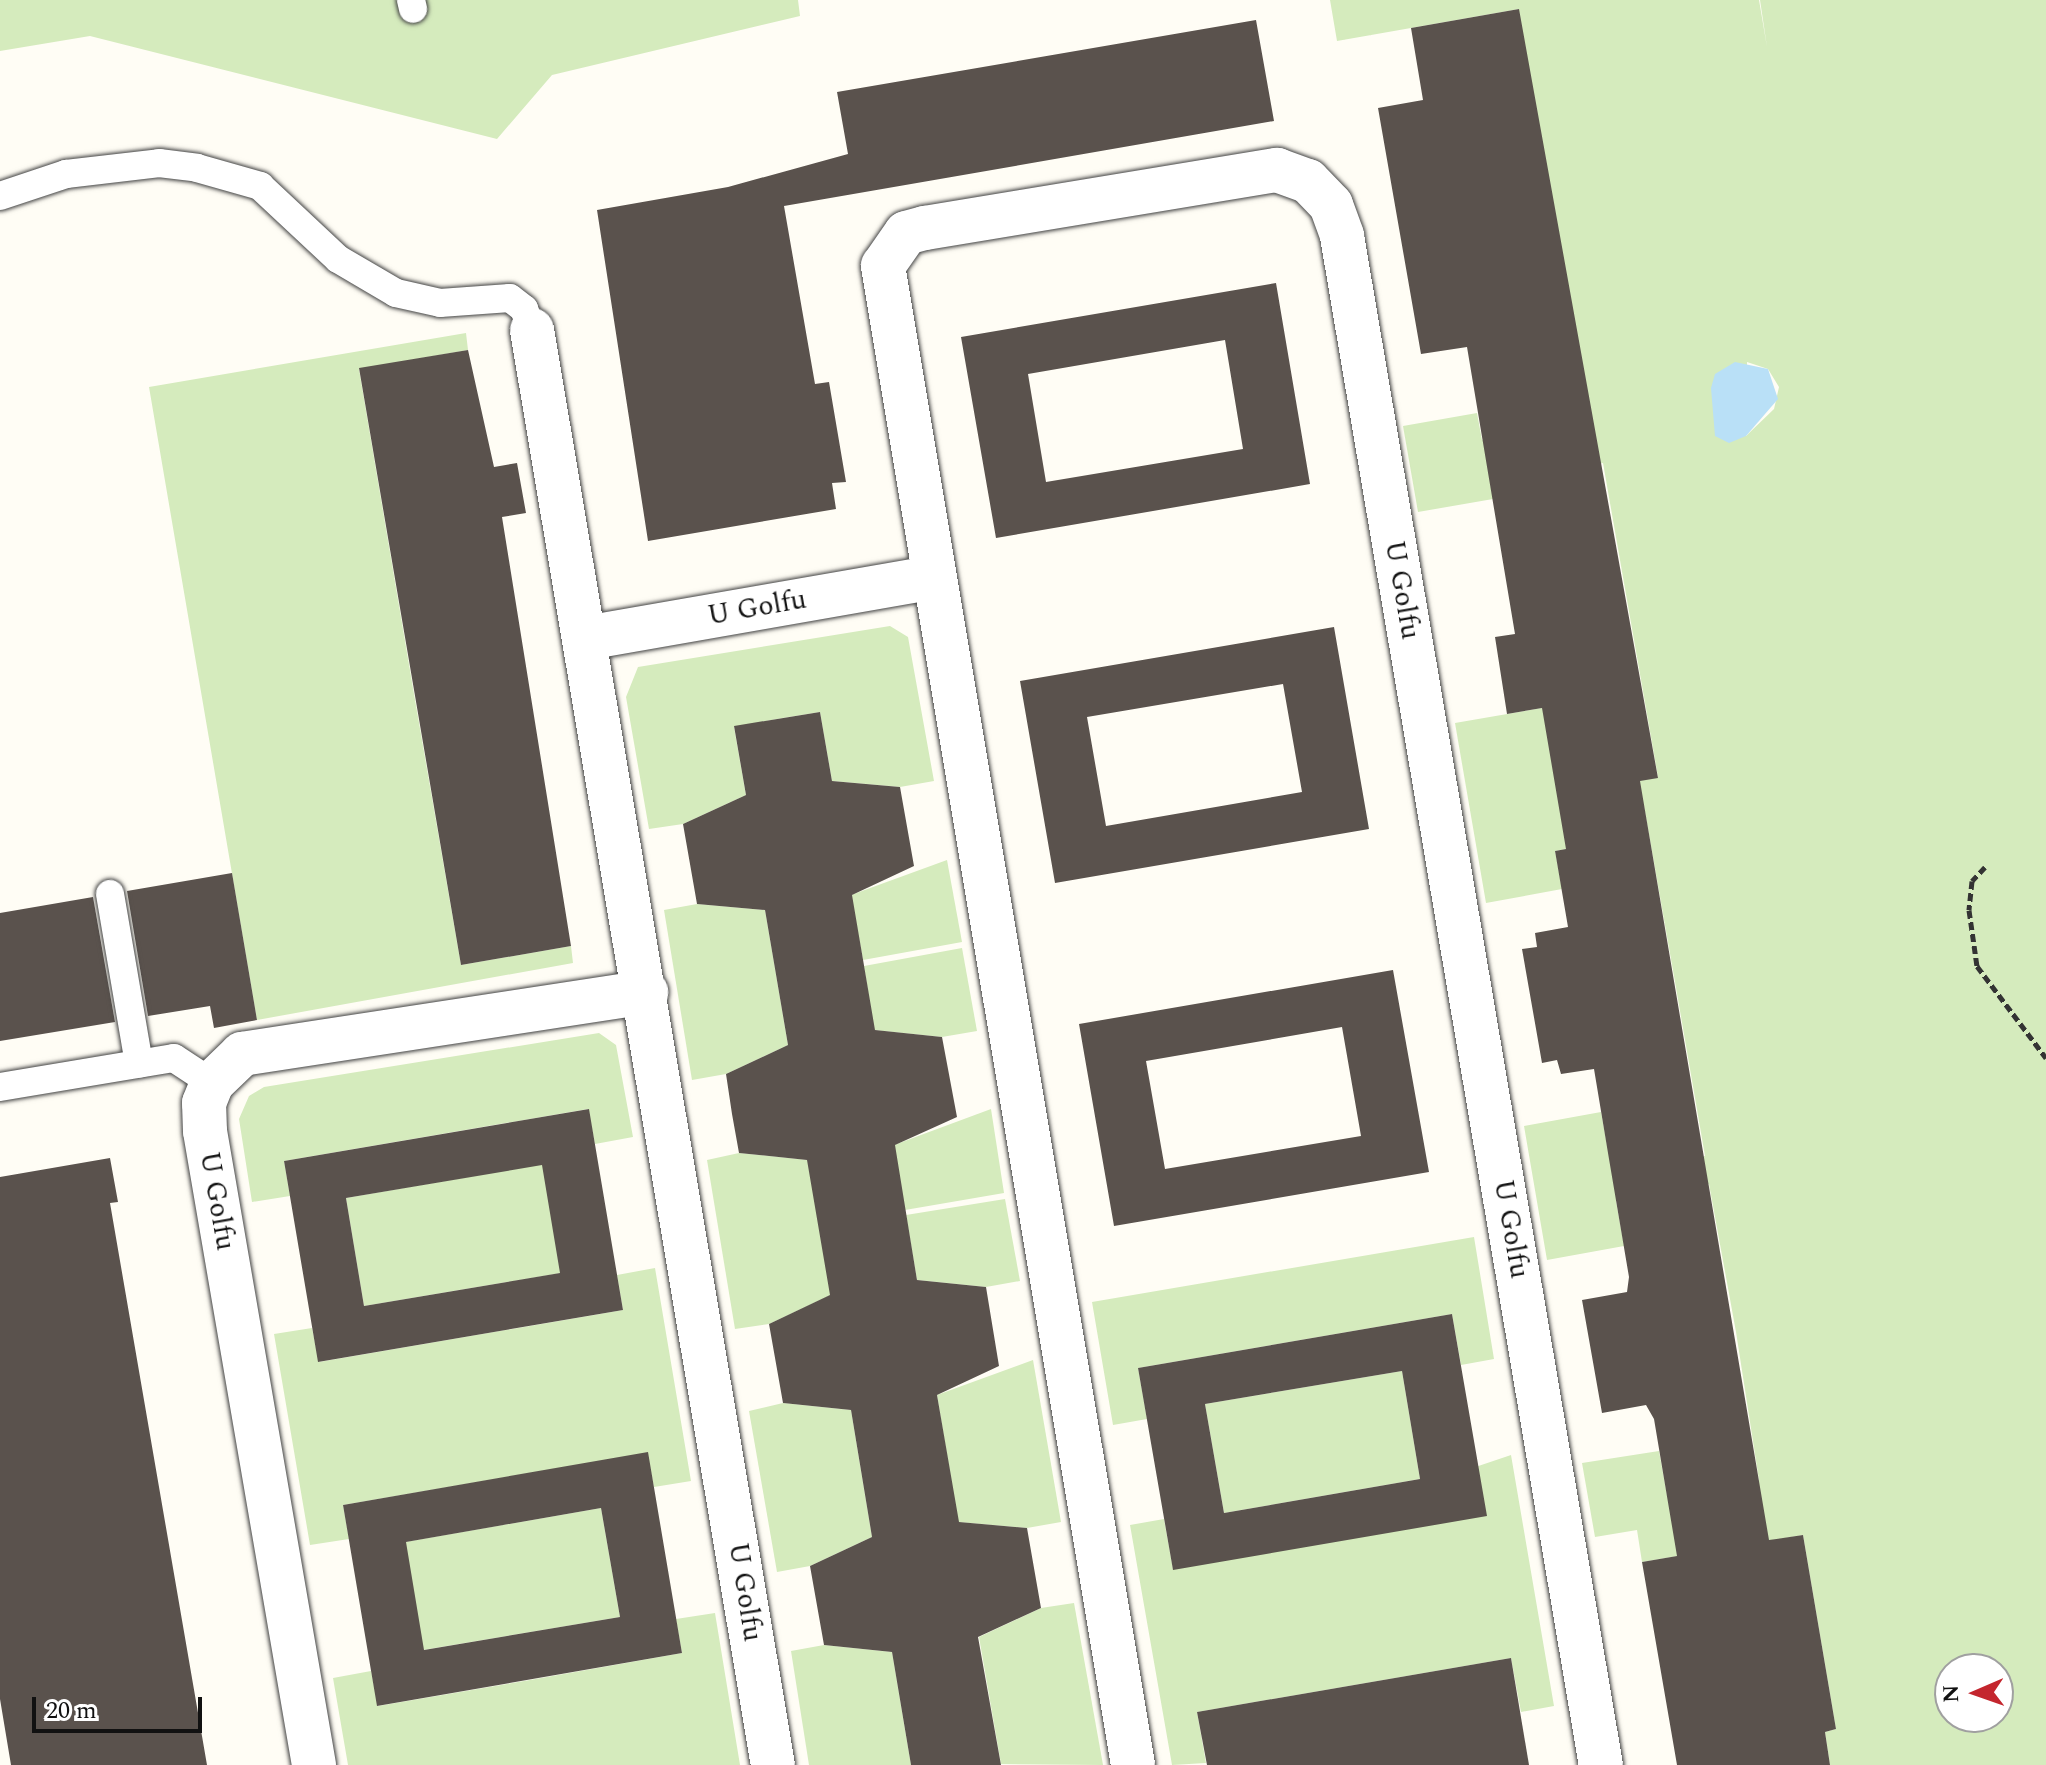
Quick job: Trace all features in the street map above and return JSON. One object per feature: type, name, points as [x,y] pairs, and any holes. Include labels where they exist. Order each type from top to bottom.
[{"type":"street","name":"U Golfu","points":[[1133,1765],[929,578],[882,286],[888,252],[925,228],[1246,171],[1277,170],[1308,181],[1331,205],[1342,236],[1601,1765]]},
{"type":"street","name":"U Golfu","points":[[532,330],[646,992],[773,1765]]},
{"type":"street","name":"U Golfu","points":[[586,638],[929,578]]},
{"type":"street","points":[[212,1083],[242,1054],[646,992]]},
{"type":"street","name":"U Golfu","points":[[212,1083],[205,1131],[314,1765]]},
{"type":"lane","points":[[0,196],[66,174],[159,163],[197,168],[260,186],[338,259],[396,293],[440,303],[510,298],[532,330]]},
{"type":"lane","points":[[110,894],[139,1064]]},
{"type":"lane","points":[[0,1087],[174,1058],[212,1083]]},
{"type":"path","points":[[1985,867],[1972,881],[1969,910],[1977,966],[2046,1058]]},
{"type":"green space","points":[[0,0],[798,0],[800,16],[552,75],[497,139],[90,36],[0,51]]},
{"type":"green space","points":[[1330,0],[1759,0],[1767,47],[1760,0],[2046,0],[2046,1765],[1830,1765],[1825,1732],[1836,1729],[1803,1535],[1642,1562],[1637,1530],[1595,1537],[1582,1463],[1659,1451],[1667,1495],[1759,1480],[1709,1184],[1616,1201],[1624,1246],[1547,1260],[1524,1126],[1601,1112],[1607,1145],[1641,1139],[1646,1167],[1705,1156],[1644,806],[1585,817],[1589,845],[1555,851],[1562,889],[1486,903],[1455,723],[1542,708],[1658,777],[1603,463],[1490,482],[1493,499],[1418,512],[1403,426],[1477,413],[1482,440],[1526,433],[1519,9],[1337,41]],"holes":[[[1747,362],[1768,369],[1779,387],[1774,409],[1746,436]]]},
{"type":"green space","points":[[466,333],[468,350],[359,369],[413,688],[461,965],[571,946],[573,963],[257,1020],[149,387]]},
{"type":"green space","points":[[890,626],[908,637],[934,781],[900,787],[832,781],[820,712],[777,719],[734,727],[746,795],[683,824],[649,829],[626,697],[638,667]]},
{"type":"green space","points":[[947,860],[962,942],[863,960],[851,895]]},
{"type":"green space","points":[[697,904],[765,910],[788,1045],[726,1074],[692,1080],[664,910]]},
{"type":"green space","points":[[962,948],[977,1031],[942,1037],[874,1030],[864,966]]},
{"type":"green space","points":[[599,1033],[616,1045],[633,1137],[595,1144],[588,1109],[284,1161],[290,1196],[252,1202],[239,1119],[249,1096],[264,1087]]},
{"type":"green space","points":[[991,1109],[1004,1193],[905,1210],[894,1145]]},
{"type":"green space","points":[[739,1153],[808,1160],[831,1295],[769,1324],[735,1329],[707,1160]]},
{"type":"green space","points":[[543,1164],[561,1273],[364,1306],[346,1198]]},
{"type":"green space","points":[[1005,1199],[1020,1281],[986,1287],[917,1280],[906,1215]]},
{"type":"green space","points":[[1474,1237],[1494,1359],[1461,1365],[1452,1314],[1138,1368],[1147,1419],[1113,1425],[1092,1302]]},
{"type":"green space","points":[[655,1268],[691,1481],[654,1487],[647,1453],[343,1505],[349,1539],[310,1545],[274,1334],[312,1328],[319,1362],[623,1310],[617,1275]]},
{"type":"green space","points":[[1033,1360],[1061,1522],[1027,1528],[958,1522],[937,1395]]},
{"type":"green space","points":[[1402,1371],[1420,1479],[1224,1513],[1205,1404]]},
{"type":"green space","points":[[783,1403],[851,1410],[872,1537],[810,1566],[777,1572],[749,1411]]},
{"type":"green space","points":[[1511,1455],[1554,1706],[1521,1712],[1511,1658],[1197,1712],[1206,1763],[1172,1765],[1130,1525],[1164,1519],[1173,1569]]},
{"type":"green space","points":[[601,1508],[620,1617],[423,1650],[405,1542]]},
{"type":"green space","points":[[1074,1603],[1103,1765],[1001,1764],[979,1637],[1041,1608]]},
{"type":"green space","points":[[715,1613],[740,1765],[348,1765],[333,1678],[371,1671],[378,1706],[682,1653],[676,1619]]},
{"type":"green space","points":[[824,1645],[892,1652],[911,1765],[809,1765],[791,1651]]},
{"type":"water","points":[[1735,362],[1768,369],[1778,399],[1746,436],[1729,443],[1715,436],[1711,388],[1715,374]]},
{"type":"building","points":[[1519,9],[1658,778],[1640,781],[1769,1540],[1803,1535],[1836,1729],[1825,1732],[1830,1765],[1677,1765],[1642,1562],[1677,1556],[1654,1419],[1646,1405],[1602,1413],[1582,1300],[1627,1292],[1629,1277],[1594,1069],[1561,1074],[1557,1060],[1542,1063],[1522,949],[1537,947],[1535,933],[1568,927],[1555,851],[1566,849],[1542,708],[1507,714],[1495,637],[1515,634],[1467,347],[1421,354],[1378,108],[1423,100],[1411,28]]},
{"type":"building","points":[[1256,20],[1274,121],[784,206],[815,384],[829,382],[846,482],[832,483],[836,509],[648,541],[597,210],[728,187],[848,154],[837,92]]},
{"type":"building","points":[[1276,283],[1310,484],[996,538],[961,337]],"holes":[[[1225,340],[1243,449],[1046,482],[1028,374]]]},
{"type":"building","points":[[468,350],[494,467],[517,463],[526,513],[502,517],[571,946],[461,965],[359,368]]},
{"type":"building","points":[[1334,627],[1369,829],[1055,883],[1020,681]],"holes":[[[1283,684],[1302,792],[1106,826],[1087,717]]]},
{"type":"building","points":[[820,712],[832,781],[900,787],[914,866],[852,895],[875,1030],[942,1037],[957,1117],[895,1145],[917,1280],[986,1287],[999,1366],[937,1395],[959,1522],[1027,1528],[1041,1608],[978,1637],[1001,1765],[911,1765],[892,1652],[824,1645],[810,1566],[872,1537],[851,1410],[783,1403],[769,1324],[830,1295],[807,1160],[739,1153],[732,1114],[726,1074],[788,1045],[765,910],[697,904],[683,824],[746,795],[734,726]]},
{"type":"building","points":[[232,873],[257,1020],[214,1028],[210,1006],[148,1016],[127,891]]},
{"type":"building","points":[[93,897],[115,1022],[0,1041],[0,913]]},
{"type":"building","points":[[1393,970],[1429,1172],[1114,1226],[1079,1024]],"holes":[[[1342,1027],[1361,1136],[1165,1169],[1146,1061]]]},
{"type":"building","points":[[589,1109],[623,1310],[318,1362],[284,1161]],"holes":[[[542,1165],[560,1273],[364,1306],[346,1198]]]},
{"type":"building","points":[[110,1158],[118,1202],[110,1203],[207,1765],[11,1765],[0,1699],[0,1177]]},
{"type":"building","points":[[1452,1314],[1487,1516],[1173,1570],[1138,1368]],"holes":[[[1402,1371],[1420,1479],[1224,1513],[1205,1404]]]},
{"type":"building","points":[[648,1452],[682,1653],[377,1706],[343,1505]],"holes":[[[601,1508],[620,1617],[424,1650],[406,1542]]]},
{"type":"building","points":[[1511,1658],[1529,1765],[1207,1765],[1197,1712]]}]
